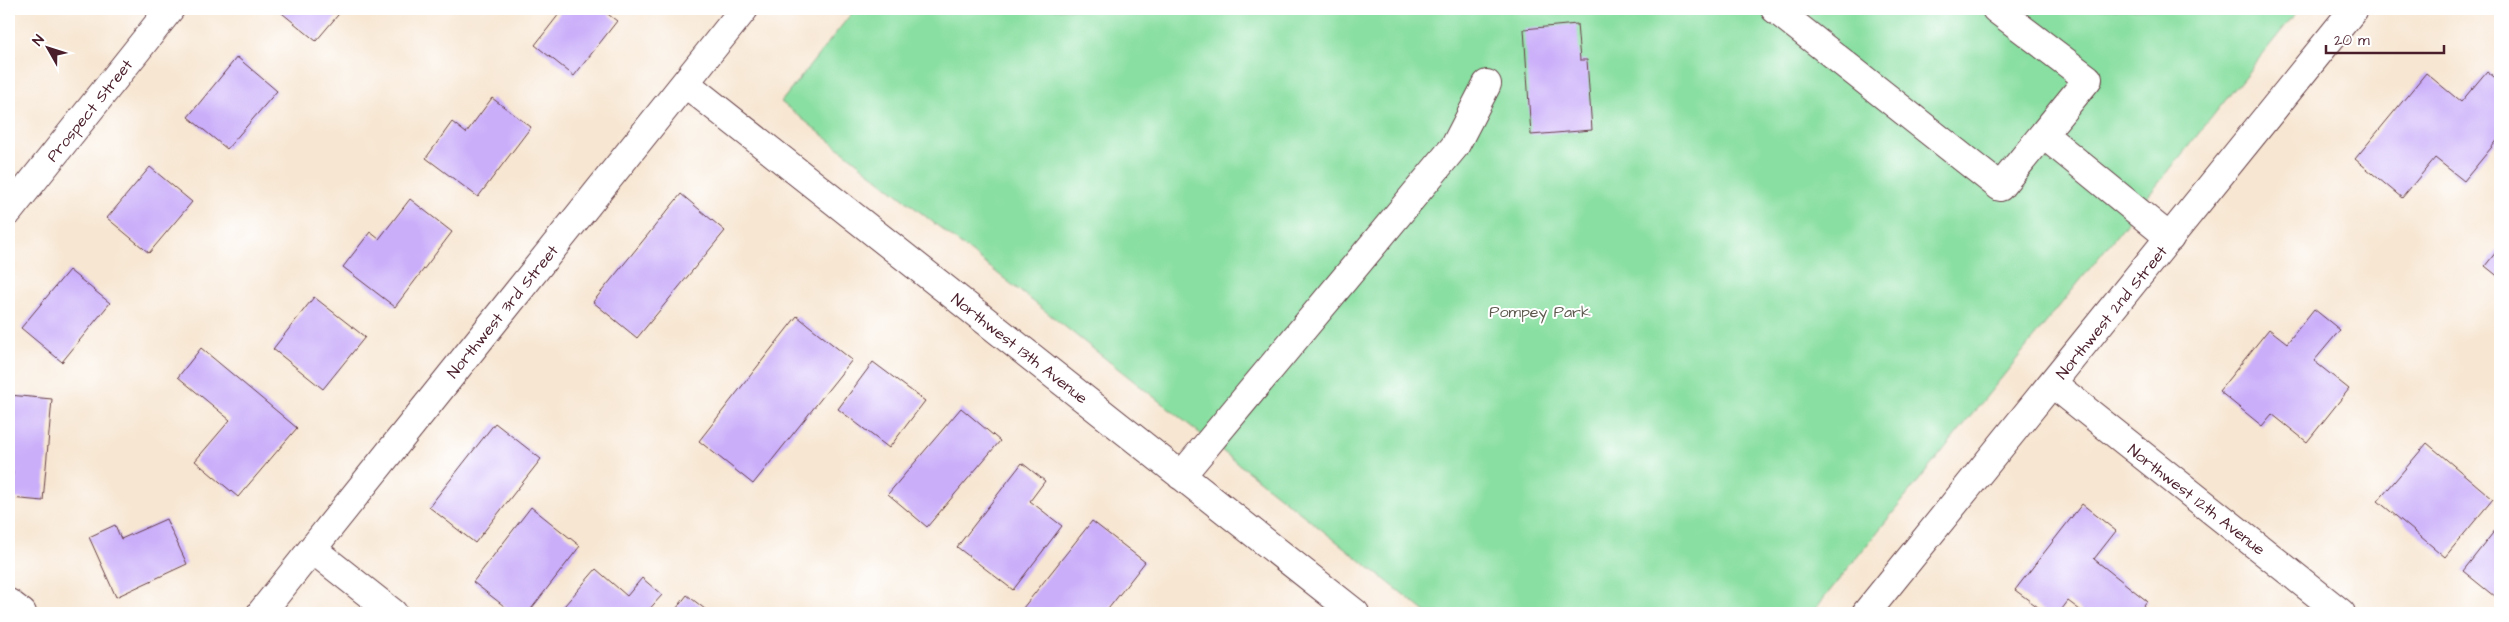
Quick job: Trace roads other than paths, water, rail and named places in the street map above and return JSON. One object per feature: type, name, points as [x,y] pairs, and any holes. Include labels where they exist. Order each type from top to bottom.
[{"type":"street","name":"Prospect Street","points":[[9,211],[170,9]]},
{"type":"street","name":"Northwest 3rd Street","points":[[261,613],[744,9]]},
{"type":"street","points":[[1775,9],[2000,187],[2088,79],[1996,9]]},
{"type":"street","name":"Northwest 2nd Street","points":[[1866,613],[2053,384],[2354,9]]},
{"type":"street","name":"Northwest 13th Avenue","points":[[685,83],[1355,613]]},
{"type":"street","points":[[1181,476],[1455,146],[1487,84]]},
{"type":"street","points":[[2044,135],[2170,238]]},
{"type":"street","name":"Northwest 12th Avenue","points":[[2053,384],[2341,613]]},
{"type":"street","points":[[312,549],[393,613]]},
{"type":"street","points":[[9,603],[22,613]]},
{"type":"park label","name":"Pompey Park","points":[[1540,311]]}]
